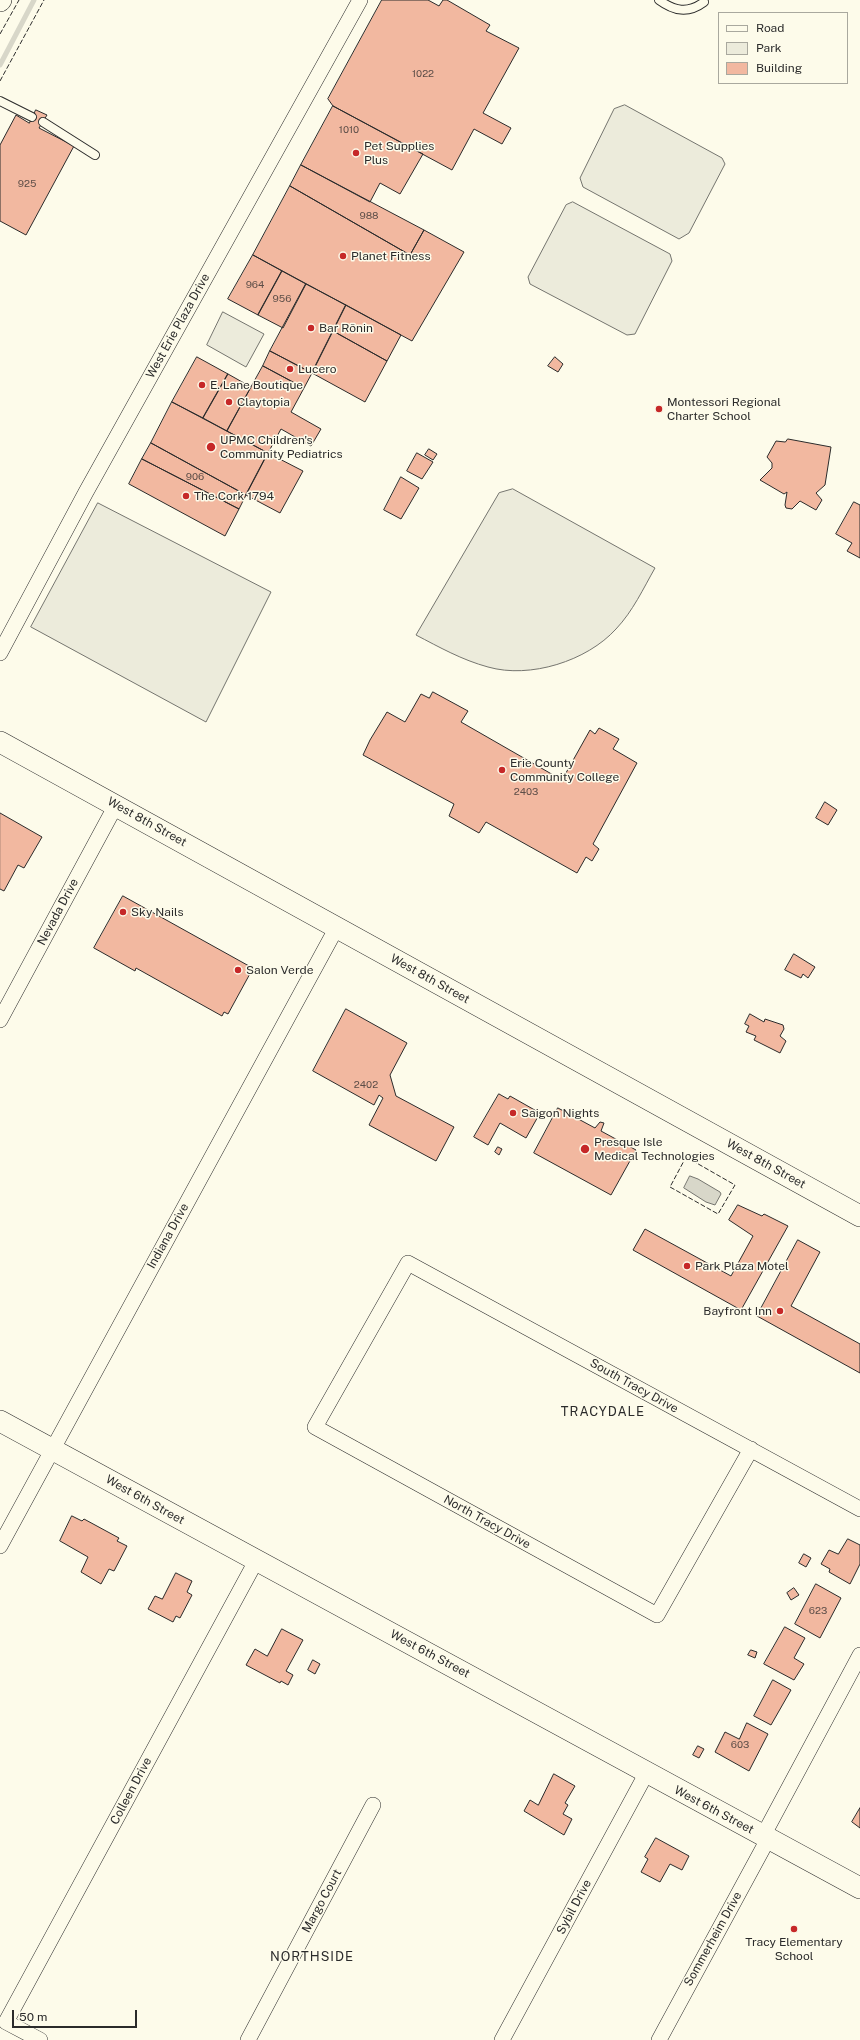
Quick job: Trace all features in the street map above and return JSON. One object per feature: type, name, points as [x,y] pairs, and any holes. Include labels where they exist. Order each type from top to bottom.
[{"type":"main road","name":"West 8th Street","points":[[0,742],[860,1216]]},
{"type":"main road","name":"West 6th Street","points":[[0,1421],[512,1698],[646,1774],[860,1888]]},
{"type":"street","name":"West Erie Plaza Drive","points":[[0,653],[108,452],[360,0]]},
{"type":"street","name":"Nevada Drive","points":[[0,1020],[116,805]]},
{"type":"street","name":"Indiana Drive","points":[[0,1546],[337,927]]},
{"type":"street","name":"South Tracy Drive","points":[[408,1263],[860,1509]]},
{"type":"street","name":"North Tracy Drive","points":[[408,1263],[315,1427],[657,1615],[751,1449]]},
{"type":"street","name":"Colleen Drive","points":[[40,2040],[6,2022],[256,1560]]},
{"type":"street","name":"Sommerheim Drive","points":[[659,2040],[860,1655]]},
{"type":"street","name":"Sybil Drive","points":[[502,2040],[646,1774]]},
{"type":"street","name":"Margo Court","points":[[248,2040],[373,1805]]},
{"type":"lane","points":[[658,0],[675,10],[684,11],[697,7],[704,2]]},
{"type":"lane","points":[[0,101],[32,117]]},
{"type":"lane","points":[[42,122],[95,155]]},
{"type":"green space","points":[[625,105],[722,158],[725,164],[689,233],[679,239],[583,187],[580,178],[614,109]]},
{"type":"green space","points":[[573,202],[670,254],[672,261],[635,334],[627,335],[530,284],[528,277],[566,205]]},
{"type":"green space","points":[[223,312],[264,334],[246,367],[207,345]]},
{"type":"green space","points":[[513,489],[655,568],[628,615],[604,640],[590,650],[574,658],[539,669],[522,671],[488,667],[469,661],[416,635],[499,493]]},
{"type":"green space","points":[[98,503],[271,592],[206,722],[31,627]]},
{"type":"shaded area","points":[[690,1176],[720,1192],[721,1194],[715,1205],[706,1202],[684,1188]]},
{"type":"building","points":[[382,0],[428,0],[439,6],[443,0],[447,0],[490,25],[486,31],[519,48],[483,113],[511,128],[502,144],[474,129],[452,170],[333,106],[328,99]]},
{"type":"building","points":[[333,106],[423,154],[400,194],[380,183],[370,202],[301,165]]},
{"type":"building","points":[[36,110],[47,115],[39,128],[74,146],[26,235],[0,221],[0,145],[16,115],[29,123]]},
{"type":"building","points":[[301,165],[424,230],[410,255],[290,186]]},
{"type":"building","points":[[290,186],[410,255],[424,230],[464,252],[412,341],[253,255]]},
{"type":"building","points":[[253,255],[282,271],[258,315],[228,299]]},
{"type":"building","points":[[282,271],[306,284],[283,328],[258,315]]},
{"type":"building","points":[[306,284],[346,305],[312,373],[270,351]]},
{"type":"building","points":[[346,305],[401,335],[387,361],[333,331]]},
{"type":"building","points":[[333,331],[387,361],[365,402],[312,373]]},
{"type":"building","points":[[270,351],[312,373],[304,388],[263,366]]},
{"type":"building","points":[[197,357],[228,374],[203,418],[172,402]]},
{"type":"building","points":[[555,357],[563,364],[558,372],[548,366]]},
{"type":"building","points":[[263,366],[304,388],[291,412],[321,429],[311,446],[281,429],[268,453],[227,431]]},
{"type":"building","points":[[228,374],[251,387],[227,431],[203,418]]},
{"type":"building","points":[[172,402],[268,453],[246,495],[151,443]]},
{"type":"building","points":[[788,439],[831,447],[825,485],[816,493],[822,500],[816,510],[800,501],[792,509],[786,508],[787,492],[784,494],[760,480],[772,468],[772,463],[767,457],[776,441],[785,442]]},
{"type":"building","points":[[151,443],[246,495],[239,509],[142,459]]},
{"type":"building","points":[[429,449],[437,454],[433,460],[425,455]]},
{"type":"building","points":[[268,453],[303,471],[280,513],[246,495]]},
{"type":"building","points":[[417,453],[433,462],[422,479],[407,471]]},
{"type":"building","points":[[142,459],[239,509],[225,536],[129,484]]},
{"type":"building","points":[[401,477],[419,488],[401,519],[384,510]]},
{"type":"building","points":[[854,502],[860,505],[860,558],[847,551],[852,543],[836,534]]},
{"type":"building","points":[[433,692],[468,711],[461,722],[562,780],[590,730],[595,734],[599,728],[619,739],[613,749],[637,763],[593,844],[599,849],[592,861],[586,857],[577,873],[486,822],[479,833],[449,816],[454,804],[363,755],[387,712],[405,722],[421,694],[429,698]]},
{"type":"building","points":[[825,802],[837,810],[828,825],[816,818]]},
{"type":"building","points":[[0,813],[42,837],[24,868],[18,865],[4,891],[0,889]]},
{"type":"building","points":[[123,896],[249,966],[248,968],[252,970],[228,1014],[224,1012],[222,1016],[136,968],[135,971],[94,948]]},
{"type":"building","points":[[794,954],[815,967],[808,978],[803,974],[801,978],[785,970]]},
{"type":"building","points":[[346,1009],[407,1043],[390,1075],[396,1096],[454,1127],[436,1161],[369,1125],[383,1098],[379,1095],[374,1105],[313,1071]]},
{"type":"building","points":[[750,1014],[764,1022],[765,1019],[783,1025],[784,1029],[780,1036],[786,1041],[780,1053],[754,1040],[756,1036],[746,1032],[749,1026],[745,1024]]},
{"type":"building","points":[[499,1094],[508,1099],[510,1096],[540,1113],[526,1138],[500,1123],[488,1145],[474,1137]]},
{"type":"building","points":[[558,1108],[595,1128],[600,1122],[604,1123],[601,1131],[636,1150],[611,1195],[534,1153]]},
{"type":"building","points":[[498,1147],[502,1149],[499,1155],[495,1152]]},
{"type":"building","points":[[738,1205],[762,1216],[764,1214],[788,1226],[741,1310],[633,1250],[645,1229],[731,1276],[753,1236],[729,1220]]},
{"type":"building","name":"Bayfront Inn","points":[[798,1240],[820,1252],[791,1306],[860,1344],[860,1373],[757,1316]]},
{"type":"building","points":[[72,1516],[82,1521],[84,1519],[119,1538],[117,1541],[127,1546],[114,1571],[109,1569],[101,1584],[81,1572],[88,1557],[60,1541]]},
{"type":"building","points":[[848,1539],[860,1545],[860,1564],[850,1584],[829,1572],[830,1569],[821,1564],[829,1550],[838,1554]]},
{"type":"building","points":[[804,1554],[811,1558],[806,1567],[799,1563]]},
{"type":"building","points":[[176,1573],[192,1581],[187,1592],[192,1595],[180,1618],[176,1616],[173,1622],[148,1609],[155,1596],[162,1599]]},
{"type":"building","points":[[816,1584],[841,1598],[820,1638],[795,1624]]},
{"type":"building","points":[[794,1588],[799,1595],[791,1600],[787,1593]]},
{"type":"building","points":[[785,1627],[805,1638],[794,1658],[804,1664],[794,1680],[764,1664]]},
{"type":"building","points":[[282,1629],[303,1640],[286,1671],[293,1675],[288,1685],[281,1681],[280,1683],[246,1665],[255,1649],[267,1656]]},
{"type":"building","points":[[751,1650],[757,1652],[755,1658],[748,1655]]},
{"type":"building","points":[[313,1660],[320,1664],[315,1674],[308,1670]]},
{"type":"building","points":[[773,1680],[791,1690],[771,1725],[754,1716]]},
{"type":"building","points":[[747,1723],[768,1734],[749,1771],[715,1752],[725,1732],[739,1739]]},
{"type":"building","points":[[698,1746],[704,1749],[699,1758],[693,1755]]},
{"type":"building","points":[[554,1774],[575,1786],[565,1803],[568,1805],[563,1814],[572,1819],[564,1835],[524,1811],[530,1800],[538,1805]]},
{"type":"building","points":[[860,1808],[860,1828],[852,1822]]},
{"type":"building","points":[[656,1838],[689,1856],[682,1870],[670,1864],[660,1882],[641,1872],[648,1859],[645,1857]]},
{"type":"waterway","points":[[0,65],[34,0]]},
{"type":"fence","points":[[0,34],[19,0]]},
{"type":"fence","points":[[0,81],[44,0]]},
{"type":"fence","points":[[686,1157],[735,1185],[718,1214],[670,1187],[686,1157]]},
{"type":"place","name":"Pet Supplies Plus","points":[[356,153]]},
{"type":"place","name":"Planet Fitness","points":[[343,256]]},
{"type":"place","name":"Bar Rōnin","points":[[311,328]]},
{"type":"place","name":"Lucero","points":[[290,369]]},
{"type":"place","name":"E. Lane Boutique","points":[[202,385]]},
{"type":"place","name":"Claytopia","points":[[229,402]]},
{"type":"place","name":"Montessori Regional Charter School","points":[[659,409]]},
{"type":"place","name":"UPMC Children's Community Pediatrics","points":[[211,447]]},
{"type":"place","name":"The Cork 1794","points":[[186,496]]},
{"type":"place","name":"Erie County Community College","points":[[502,770]]},
{"type":"place","name":"Sky Nails","points":[[123,912]]},
{"type":"place","name":"Salon Verde","points":[[238,970]]},
{"type":"place","name":"Saigon Nights","points":[[513,1113]]},
{"type":"place","name":"Presque Isle Medical Technologies","points":[[585,1149]]},
{"type":"place","name":"Park Plaza Motel","points":[[687,1266]]},
{"type":"place","name":"Bayfront Inn","points":[[780,1311]]},
{"type":"place","name":"Tracy Elementary School","points":[[794,1929]]},
{"type":"district","name":"TRACYDALE","points":[[603,1412]]},
{"type":"district","name":"NORTHSIDE","points":[[312,1957]]}]
